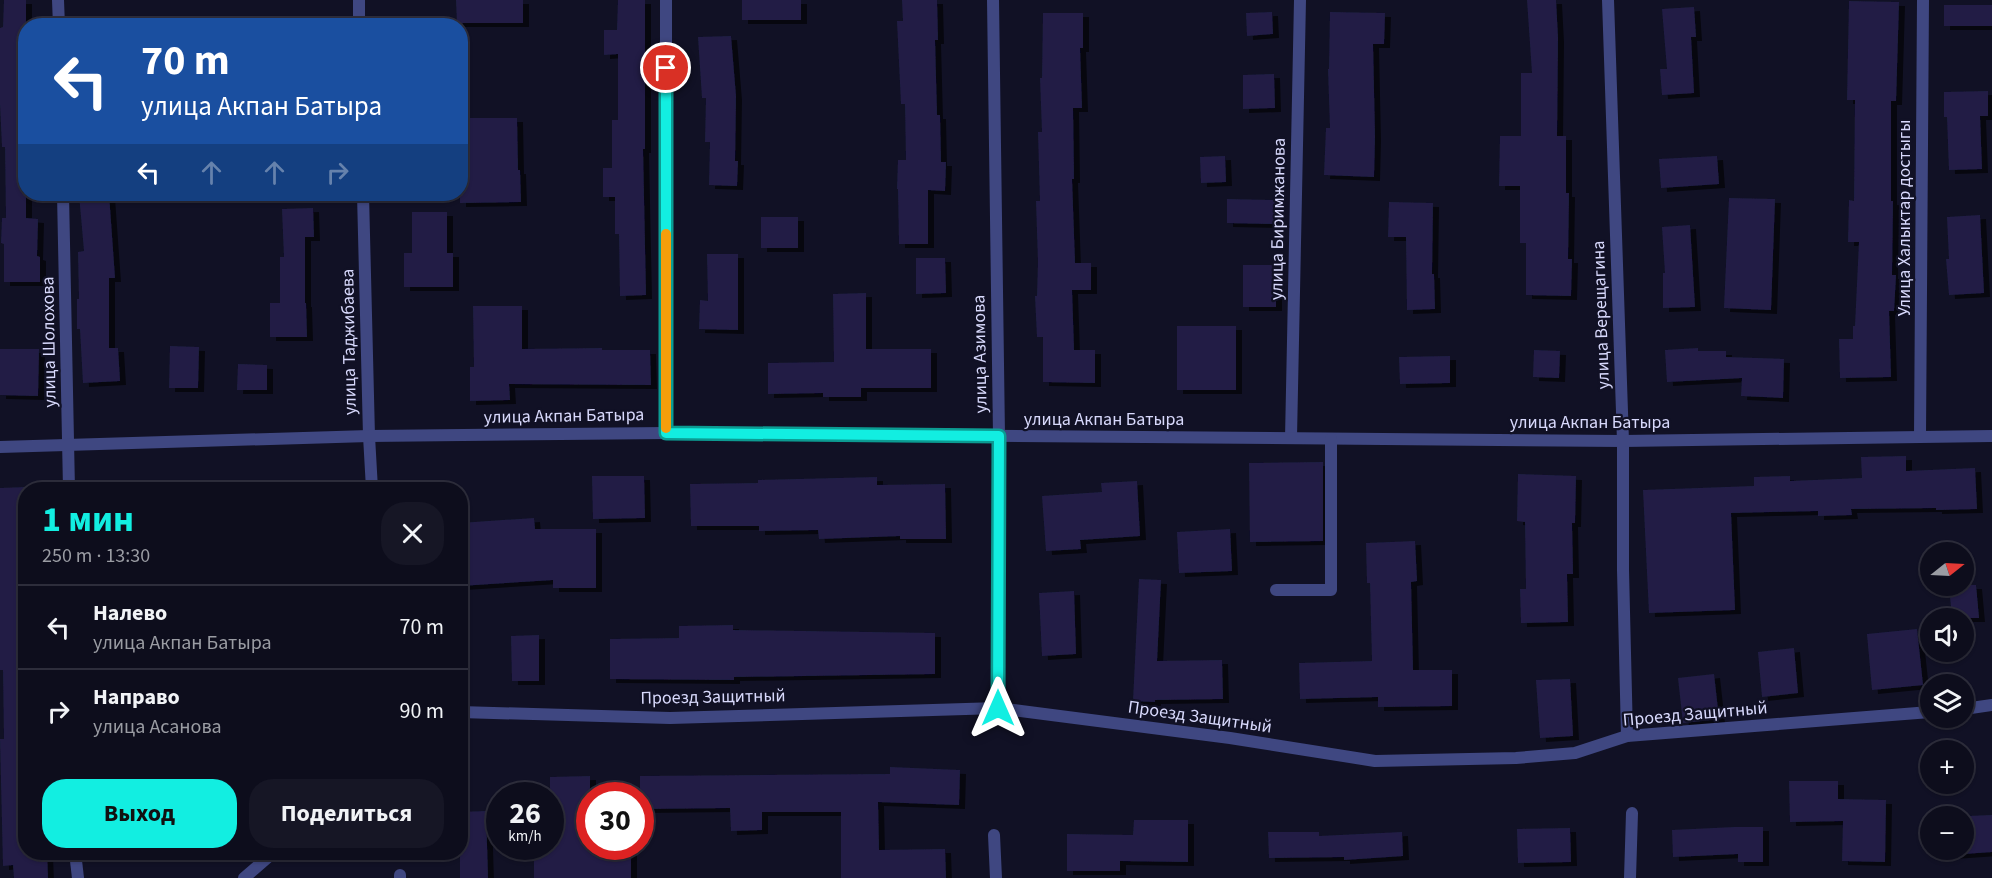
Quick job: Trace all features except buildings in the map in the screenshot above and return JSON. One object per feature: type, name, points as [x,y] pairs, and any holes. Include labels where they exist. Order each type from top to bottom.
[{"type":"street","points":[[58,0],[59,18]]},
{"type":"street","points":[[358,0],[359,18]]},
{"type":"street","points":[[666,0],[666,433]]},
{"type":"street","name":"улица Азимова","points":[[993,0],[999,436],[998,708]]},
{"type":"street","name":"улица Биримжанова","points":[[1292,438],[1300,0]]},
{"type":"street","name":"улица Верещагина","points":[[1608,0],[1623,441],[1627,736]]},
{"type":"street","name":"Улица Халыктар достыгы","points":[[1920,437],[1923,0]]},
{"type":"street","name":"улица Шолохова","points":[[63,201],[69,482]]},
{"type":"street","name":"улица Таджибаева","points":[[363,201],[372,482]]},
{"type":"street","name":"улица Акпан Батыра","points":[[0,447],[69,447],[369,436],[666,433],[1623,441],[1992,435]]},
{"type":"street","points":[[1276,590],[1331,590],[1331,439]]},
{"type":"street","points":[[1974,708],[1992,705]]},
{"type":"street","name":"Проезд Защитный","points":[[468,712],[670,718],[998,708],[1230,738],[1375,761],[1516,758],[1575,753],[1627,736],[1920,713]]},
{"type":"street","points":[[1630,878],[1632,813]]},
{"type":"street","points":[[994,835],[996,878]]},
{"type":"street","points":[[76,860],[78,878]]},
{"type":"street","points":[[244,878],[265,860]]},
{"type":"slow traffic","points":[[666,234],[666,428]]},
{"type":"route","points":[[666,68],[666,433],[999,436],[998,708]]}]
